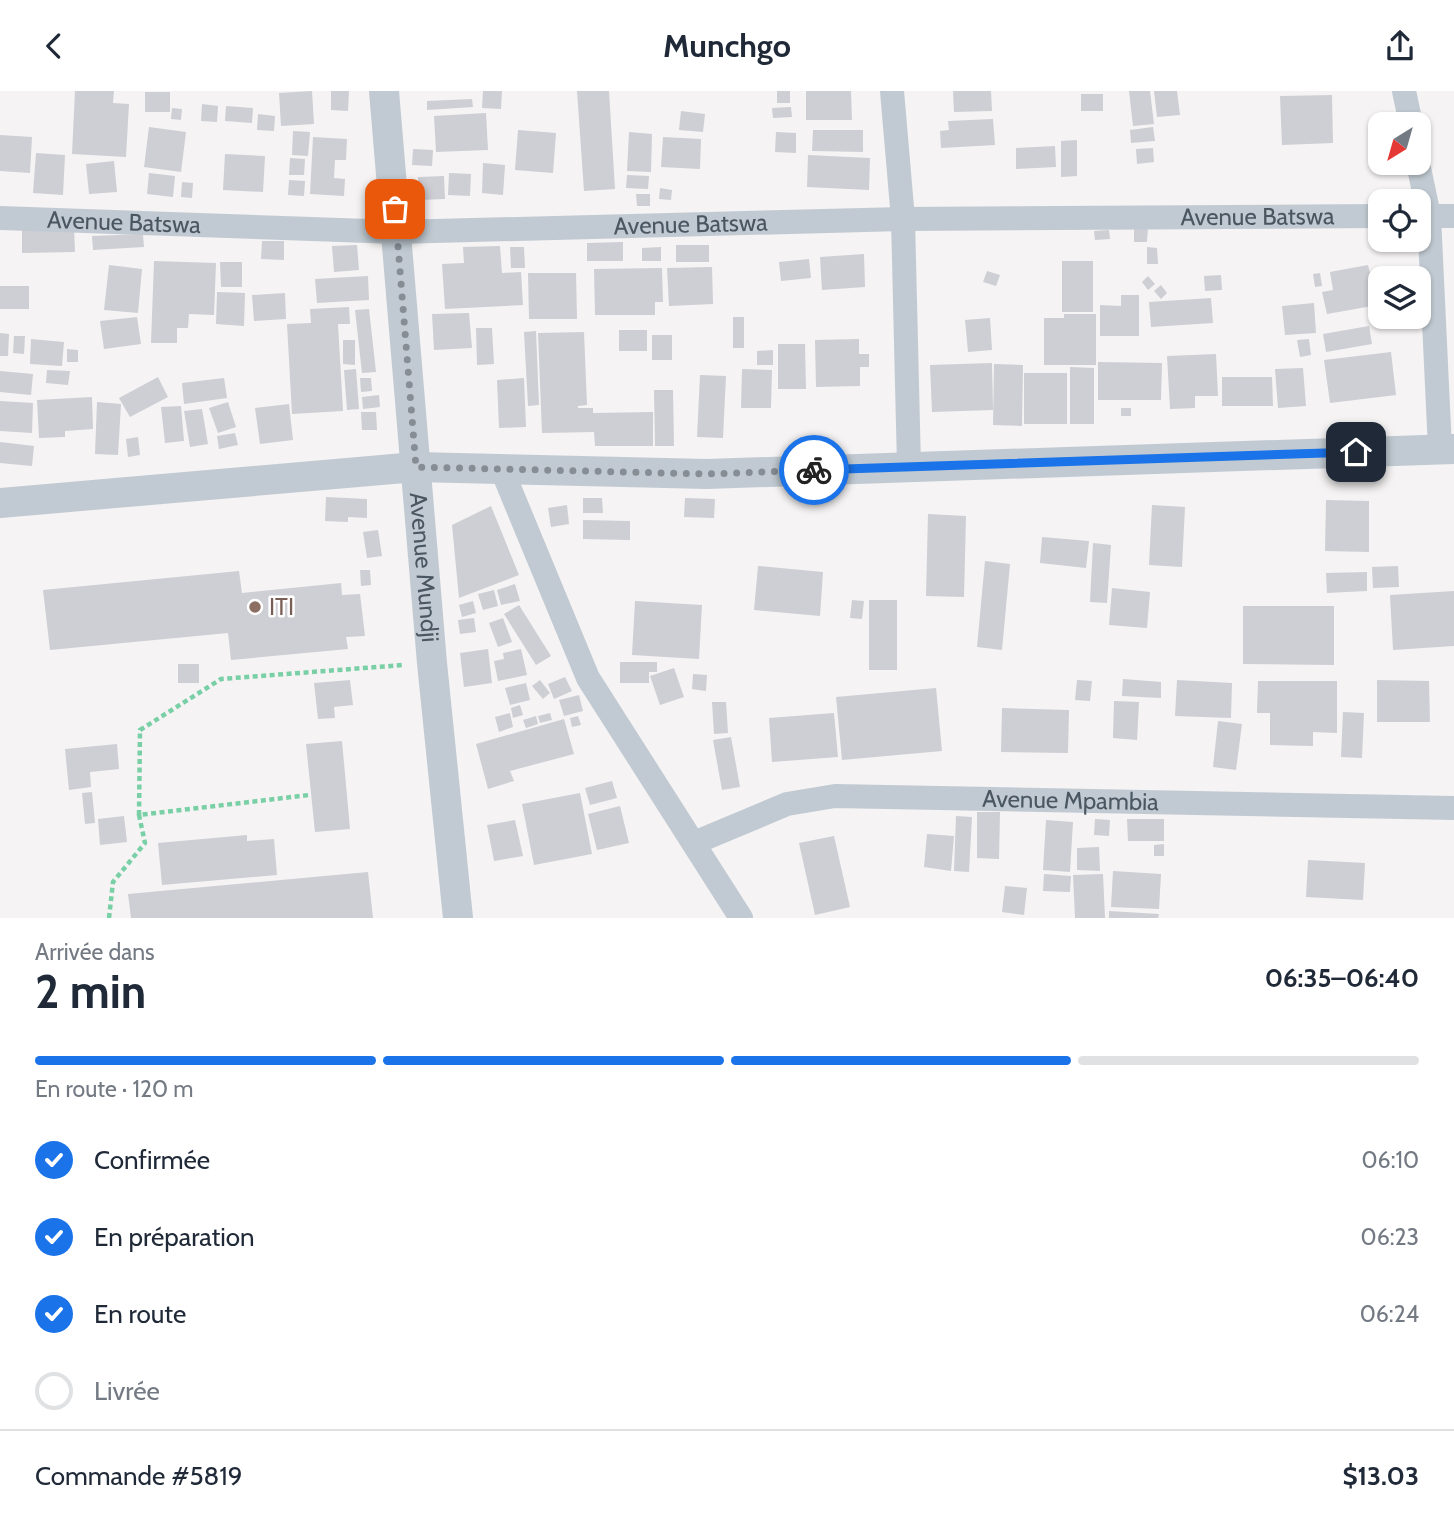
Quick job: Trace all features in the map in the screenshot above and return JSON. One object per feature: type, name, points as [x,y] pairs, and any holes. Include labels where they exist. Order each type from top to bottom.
[{"type":"street","name":"Avenue Mundji","points":[[384,91],[432,663],[458,918]]},
{"type":"street","points":[[892,91],[903,219],[909,466]]},
{"type":"street","points":[[1404,91],[1408,112]]},
{"type":"street","name":"Avenue Batswa","points":[[0,218],[397,232],[903,219],[1368,216]]},
{"type":"street","points":[[1431,216],[1454,216]]},
{"type":"street","points":[[0,503],[416,467],[708,474],[1447,449],[1428,252]]},
{"type":"street","points":[[502,470],[588,678],[740,918]]},
{"type":"street","name":"Avenue Mpambia","points":[[694,843],[787,804],[835,796],[1454,809]]},
{"type":"path","points":[[109,918],[113,882],[145,843],[139,815],[140,730],[221,678],[432,663]]},
{"type":"path","points":[[139,815],[309,795]]},
{"type":"building","points":[[75,91],[114,91],[113,103],[129,104],[126,157],[72,154]]},
{"type":"building","points":[[312,91],[314,124],[281,126],[279,93]]},
{"type":"building","points":[[331,91],[349,91],[348,111],[331,110]]},
{"type":"building","points":[[483,91],[502,91],[501,109],[482,108]]},
{"type":"building","points":[[577,91],[609,91],[615,189],[584,191]]},
{"type":"building","points":[[777,91],[790,91],[790,103],[777,103]]},
{"type":"building","points":[[806,91],[851,91],[852,120],[806,120]]},
{"type":"building","points":[[953,91],[991,91],[992,111],[954,112]]},
{"type":"building","points":[[1129,91],[1150,91],[1154,124],[1133,126]]},
{"type":"building","points":[[1154,91],[1177,91],[1180,115],[1157,117]]},
{"type":"building","points":[[145,92],[170,92],[170,112],[145,112]]},
{"type":"building","points":[[1081,94],[1103,94],[1103,111],[1081,111]]},
{"type":"building","points":[[1332,95],[1333,143],[1282,145],[1280,96]]},
{"type":"building","points":[[472,99],[473,107],[427,110],[427,101]]},
{"type":"building","points":[[202,104],[218,106],[217,122],[201,121]]},
{"type":"building","points":[[226,106],[253,108],[252,123],[225,121]]},
{"type":"building","points":[[791,107],[792,117],[773,118],[772,108]]},
{"type":"building","points":[[172,108],[182,109],[181,120],[171,119]]},
{"type":"building","points":[[681,111],[705,114],[703,132],[679,130]]},
{"type":"building","points":[[486,113],[488,150],[436,152],[434,116]]},
{"type":"building","points":[[258,114],[275,116],[274,131],[257,130]]},
{"type":"building","points":[[993,119],[995,145],[941,148],[940,131],[949,130],[948,121]]},
{"type":"building","points":[[149,127],[186,132],[181,172],[144,167]]},
{"type":"building","points":[[1153,127],[1155,141],[1131,143],[1130,130]]},
{"type":"building","points":[[518,130],[556,133],[553,173],[515,170]]},
{"type":"building","points":[[813,130],[863,130],[863,152],[812,151]]},
{"type":"building","points":[[293,131],[310,132],[308,156],[292,155]]},
{"type":"building","points":[[629,132],[652,134],[651,172],[627,171]]},
{"type":"building","points":[[776,132],[796,133],[796,153],[775,152]]},
{"type":"building","points":[[0,135],[32,137],[30,173],[0,171]]},
{"type":"building","points":[[313,137],[347,139],[346,160],[335,160],[334,178],[345,179],[344,196],[310,194]]},
{"type":"building","points":[[663,137],[701,139],[700,169],[661,167]]},
{"type":"building","points":[[1077,140],[1077,176],[1061,177],[1061,141]]},
{"type":"building","points":[[1055,146],[1056,167],[1016,169],[1016,148]]},
{"type":"building","points":[[1153,148],[1154,162],[1137,164],[1136,149]]},
{"type":"building","points":[[413,149],[433,150],[432,166],[412,165]]},
{"type":"building","points":[[36,153],[65,155],[63,195],[33,193]]},
{"type":"building","points":[[225,154],[265,156],[263,192],[223,190]]},
{"type":"building","points":[[808,155],[870,158],[869,190],[807,187]]},
{"type":"building","points":[[290,158],[305,159],[304,175],[289,175]]},
{"type":"building","points":[[114,161],[117,192],[89,194],[86,164]]},
{"type":"building","points":[[483,163],[505,165],[503,195],[482,193]]},
{"type":"building","points":[[149,173],[175,176],[173,197],[147,194]]},
{"type":"building","points":[[449,173],[471,174],[470,196],[448,195]]},
{"type":"building","points":[[627,175],[649,176],[648,189],[626,188]]},
{"type":"building","points":[[444,176],[445,199],[419,200],[418,177]]},
{"type":"building","points":[[289,180],[305,181],[304,196],[288,195]]},
{"type":"building","points":[[182,182],[193,183],[192,198],[181,197]]},
{"type":"building","points":[[660,188],[672,190],[671,200],[659,199]]},
{"type":"building","points":[[636,194],[650,194],[650,206],[637,206]]},
{"type":"building","points":[[1134,227],[1148,227],[1147,242],[1134,242]]},
{"type":"building","points":[[74,228],[75,252],[22,253],[22,229]]},
{"type":"building","points":[[1109,230],[1110,239],[1095,240],[1094,231]]},
{"type":"building","points":[[143,234],[144,247],[93,250],[92,236]]},
{"type":"building","points":[[262,241],[284,241],[284,260],[261,259]]},
{"type":"building","points":[[623,242],[623,261],[587,261],[587,243]]},
{"type":"building","points":[[357,245],[359,270],[334,272],[332,246]]},
{"type":"building","points":[[676,245],[709,245],[709,262],[676,262]]},
{"type":"building","points":[[500,246],[502,273],[521,272],[523,305],[445,309],[442,264],[464,263],[463,247]]},
{"type":"building","points":[[510,247],[524,247],[525,268],[511,268]]},
{"type":"building","points":[[661,247],[661,261],[642,261],[642,248]]},
{"type":"building","points":[[1147,247],[1157,248],[1158,264],[1147,264]]},
{"type":"building","points":[[864,254],[865,287],[822,290],[820,257]]},
{"type":"building","points":[[809,259],[811,278],[781,281],[779,262]]},
{"type":"building","points":[[154,261],[216,263],[214,315],[189,314],[188,328],[177,328],[177,343],[151,343]]},
{"type":"building","points":[[1062,261],[1093,261],[1093,312],[1062,312]]},
{"type":"building","points":[[220,262],[242,262],[242,287],[221,287]]},
{"type":"building","points":[[109,265],[142,269],[138,313],[104,310]]},
{"type":"building","points":[[1368,265],[1368,307],[1327,314],[1322,292],[1333,290],[1330,272]]},
{"type":"building","points":[[712,267],[713,304],[669,306],[667,268]]},
{"type":"building","points":[[662,268],[663,302],[655,302],[655,315],[595,315],[594,269]]},
{"type":"building","points":[[987,271],[1000,275],[996,286],[983,282]]},
{"type":"building","points":[[528,273],[576,273],[577,319],[529,319]]},
{"type":"building","points":[[1320,273],[1322,286],[1315,287],[1313,274]]},
{"type":"building","points":[[1221,275],[1222,290],[1205,291],[1204,276]]},
{"type":"building","points":[[368,276],[369,300],[317,303],[315,279]]},
{"type":"building","points":[[1148,276],[1155,284],[1148,290],[1142,282]]},
{"type":"building","points":[[1161,285],[1167,293],[1161,299],[1154,291]]},
{"type":"building","points":[[0,286],[29,286],[29,309],[0,309]]},
{"type":"building","points":[[217,292],[245,293],[244,326],[216,324]]},
{"type":"building","points":[[285,293],[286,319],[254,321],[252,295]]},
{"type":"building","points":[[1121,295],[1139,295],[1139,336],[1100,336],[1100,305],[1121,306]]},
{"type":"building","points":[[1211,298],[1213,323],[1151,327],[1149,302]]},
{"type":"building","points":[[1314,303],[1316,333],[1285,335],[1282,306]]},
{"type":"building","points":[[349,307],[350,324],[338,324],[343,411],[292,414],[287,324],[311,323],[310,309]]},
{"type":"building","points":[[369,309],[376,372],[362,373],[355,310]]},
{"type":"building","points":[[469,313],[472,348],[434,350],[432,314]]},
{"type":"building","points":[[1064,314],[1096,314],[1096,365],[1044,365],[1044,318],[1064,318]]},
{"type":"building","points":[[137,317],[141,344],[104,349],[100,321]]},
{"type":"building","points":[[733,317],[744,317],[744,348],[733,348]]},
{"type":"building","points":[[990,318],[992,350],[968,352],[965,320]]},
{"type":"building","points":[[1368,326],[1372,344],[1326,352],[1323,334]]},
{"type":"building","points":[[476,328],[492,328],[494,364],[477,365]]},
{"type":"building","points":[[619,330],[647,330],[647,351],[619,351]]},
{"type":"building","points":[[536,331],[539,405],[528,406],[524,332]]},
{"type":"building","points":[[584,332],[587,405],[578,408],[593,408],[593,413],[653,412],[653,446],[595,446],[594,432],[542,433],[538,333]]},
{"type":"building","points":[[0,333],[9,334],[8,356],[0,356]]},
{"type":"building","points":[[652,335],[672,335],[672,360],[652,360]]},
{"type":"building","points":[[14,336],[25,336],[24,354],[13,353]]},
{"type":"building","points":[[31,339],[64,342],[62,366],[30,364]]},
{"type":"building","points":[[859,339],[859,354],[869,354],[869,367],[860,367],[860,386],[816,387],[815,340]]},
{"type":"building","points":[[1309,339],[1311,355],[1300,357],[1297,340]]},
{"type":"building","points":[[343,340],[355,340],[355,365],[343,364]]},
{"type":"building","points":[[778,344],[805,344],[806,389],[778,389]]},
{"type":"building","points":[[67,349],[78,350],[78,362],[67,362]]},
{"type":"building","points":[[773,350],[773,365],[757,365],[757,351]]},
{"type":"building","points":[[1391,352],[1396,395],[1330,403],[1324,360]]},
{"type":"building","points":[[1216,354],[1218,396],[1195,396],[1195,408],[1170,409],[1167,356]]},
{"type":"building","points":[[1098,362],[1162,363],[1161,400],[1098,400]]},
{"type":"building","points":[[992,363],[993,410],[932,412],[930,365]]},
{"type":"building","points":[[994,364],[1023,365],[1022,426],[993,425]]},
{"type":"building","points":[[1070,367],[1094,368],[1094,424],[1070,424]]},
{"type":"building","points":[[1303,368],[1306,406],[1278,408],[1275,369]]},
{"type":"building","points":[[356,369],[359,409],[347,410],[344,370]]},
{"type":"building","points":[[742,369],[772,370],[771,408],[741,408]]},
{"type":"building","points":[[47,370],[70,371],[68,385],[46,383]]},
{"type":"building","points":[[0,371],[33,374],[31,395],[0,392]]},
{"type":"building","points":[[1024,373],[1067,373],[1067,424],[1024,424]]},
{"type":"building","points":[[700,375],[726,376],[723,438],[697,437]]},
{"type":"building","points":[[158,377],[168,397],[130,417],[119,398]]},
{"type":"building","points":[[1222,377],[1272,377],[1273,406],[1222,406]]},
{"type":"building","points":[[224,378],[227,398],[184,404],[182,383]]},
{"type":"building","points":[[360,378],[371,378],[372,391],[361,392]]},
{"type":"building","points":[[524,378],[526,427],[499,428],[497,380]]},
{"type":"building","points":[[654,390],[673,390],[674,446],[655,446]]},
{"type":"building","points":[[379,395],[380,407],[363,409],[362,397]]},
{"type":"building","points":[[92,397],[93,429],[65,431],[65,437],[39,438],[37,400]]},
{"type":"building","points":[[0,401],[33,403],[32,433],[0,431]]},
{"type":"building","points":[[97,402],[121,404],[118,455],[95,454]]},
{"type":"building","points":[[228,402],[236,427],[218,433],[209,408]]},
{"type":"building","points":[[289,404],[293,440],[260,444],[255,408]]},
{"type":"building","points":[[181,406],[184,441],[165,443],[161,407]]},
{"type":"building","points":[[1121,408],[1131,408],[1131,416],[1121,416]]},
{"type":"building","points":[[202,409],[208,444],[190,447],[184,411]]},
{"type":"building","points":[[361,412],[376,412],[377,430],[362,430]]},
{"type":"building","points":[[235,433],[238,445],[219,449],[217,436]]},
{"type":"building","points":[[138,437],[140,455],[128,457],[126,439]]},
{"type":"building","points":[[0,442],[34,446],[32,466],[0,463]]},
{"type":"building","points":[[326,497],[367,499],[367,518],[348,517],[348,522],[325,521]]},
{"type":"building","points":[[583,498],[602,498],[603,513],[583,513]]},
{"type":"building","points":[[685,498],[715,499],[714,518],[684,517]]},
{"type":"building","points":[[1326,500],[1369,501],[1369,552],[1325,551]]},
{"type":"building","points":[[567,505],[569,524],[551,527],[548,508]]},
{"type":"building","points":[[1152,505],[1185,507],[1182,567],[1149,565]]},
{"type":"building","points":[[491,506],[519,575],[459,598],[452,525]]},
{"type":"building","points":[[928,514],[966,516],[964,597],[926,596]]},
{"type":"building","points":[[583,520],[630,521],[630,540],[583,539]]},
{"type":"building","points":[[378,530],[382,556],[367,558],[363,532]]},
{"type":"building","points":[[1042,537],[1089,541],[1086,568],[1040,563]]},
{"type":"building","points":[[1093,543],[1111,545],[1107,603],[1090,602]]},
{"type":"building","points":[[985,561],[1010,564],[1002,650],[977,647]]},
{"type":"building","points":[[758,566],[823,572],[820,616],[754,610]]},
{"type":"building","points":[[1398,566],[1399,587],[1373,588],[1372,567]]},
{"type":"building","points":[[360,570],[370,570],[371,585],[361,586]]},
{"type":"building","points":[[239,571],[242,593],[341,583],[342,595],[360,594],[365,636],[346,637],[348,649],[231,660],[228,633],[50,650],[43,590]]},
{"type":"building","points":[[1367,572],[1367,591],[1327,593],[1326,573]]},
{"type":"building","points":[[515,584],[520,601],[501,605],[497,590]]},
{"type":"building","points":[[1112,588],[1150,592],[1147,628],[1109,625]]},
{"type":"building","points":[[494,590],[498,606],[483,610],[478,594]]},
{"type":"building","points":[[1454,591],[1454,646],[1393,650],[1390,595]]},
{"type":"building","points":[[852,600],[864,601],[862,619],[850,618]]},
{"type":"building","points":[[869,600],[897,600],[897,670],[869,670]]},
{"type":"building","points":[[473,601],[476,613],[462,617],[459,605]]},
{"type":"building","points":[[635,601],[702,605],[699,659],[632,655]]},
{"type":"building","points":[[519,605],[551,656],[536,665],[504,614]]},
{"type":"building","points":[[1243,606],[1334,606],[1334,665],[1243,664]]},
{"type":"building","points":[[474,618],[476,632],[460,634],[458,620]]},
{"type":"building","points":[[503,618],[512,642],[498,647],[489,623]]},
{"type":"building","points":[[488,649],[492,683],[464,687],[460,653]]},
{"type":"building","points":[[521,649],[527,675],[498,681],[494,661],[504,659],[503,653]]},
{"type":"building","points":[[620,662],[657,662],[657,672],[649,672],[649,683],[620,683]]},
{"type":"building","points":[[178,664],[199,664],[199,683],[178,683]]},
{"type":"building","points":[[674,668],[684,697],[660,705],[650,676]]},
{"type":"building","points":[[693,674],[707,675],[706,691],[692,689]]},
{"type":"building","points":[[565,677],[572,691],[554,699],[548,684]]},
{"type":"building","points":[[1123,679],[1161,682],[1161,698],[1122,696]]},
{"type":"building","points":[[350,680],[353,705],[334,707],[335,718],[318,719],[314,683]]},
{"type":"building","points":[[540,680],[550,693],[543,699],[532,686]]},
{"type":"building","points":[[1077,680],[1092,681],[1090,701],[1075,700]]},
{"type":"building","points":[[1177,680],[1232,683],[1231,718],[1175,716]]},
{"type":"building","points":[[1377,680],[1429,681],[1430,722],[1377,722]]},
{"type":"building","points":[[1258,681],[1337,681],[1337,733],[1313,732],[1313,746],[1270,745],[1270,713],[1257,713]]},
{"type":"building","points":[[526,683],[530,700],[510,705],[505,688]]},
{"type":"building","points":[[936,688],[942,751],[842,760],[836,697]]},
{"type":"building","points":[[579,695],[583,711],[564,716],[559,700]]},
{"type":"building","points":[[1114,701],[1139,702],[1137,740],[1113,738]]},
{"type":"building","points":[[712,702],[726,702],[728,733],[714,734]]},
{"type":"building","points":[[520,705],[523,715],[513,718],[511,708]]},
{"type":"building","points":[[1002,708],[1069,710],[1068,753],[1001,752]]},
{"type":"building","points":[[1343,712],[1364,713],[1362,758],[1341,757]]},
{"type":"building","points":[[510,713],[513,727],[499,732],[495,717]]},
{"type":"building","points":[[550,713],[552,720],[540,723],[538,716]]},
{"type":"building","points":[[834,713],[838,757],[772,762],[769,718]]},
{"type":"building","points":[[536,716],[538,724],[526,728],[523,720]]},
{"type":"building","points":[[578,716],[581,725],[572,727],[570,718]]},
{"type":"building","points":[[564,719],[574,754],[510,771],[514,781],[488,789],[476,744]]},
{"type":"building","points":[[1218,721],[1242,724],[1236,770],[1213,767]]},
{"type":"building","points":[[731,737],[740,787],[722,790],[713,740]]},
{"type":"building","points":[[342,741],[350,829],[315,832],[306,744]]},
{"type":"building","points":[[117,744],[119,769],[90,772],[91,787],[69,790],[65,749]]},
{"type":"building","points":[[612,781],[617,798],[590,805],[585,788]]},
{"type":"building","points":[[92,792],[95,823],[85,824],[82,793]]},
{"type":"building","points":[[580,793],[592,854],[534,865],[522,804]]},
{"type":"building","points":[[620,806],[629,843],[597,850],[588,814]]},
{"type":"building","points":[[977,812],[1000,812],[999,859],[977,858]]},
{"type":"building","points":[[124,816],[127,842],[100,845],[98,819]]},
{"type":"building","points":[[956,816],[972,817],[969,872],[954,871]]},
{"type":"building","points":[[1095,819],[1110,820],[1109,836],[1094,835]]},
{"type":"building","points":[[1127,819],[1164,819],[1164,841],[1128,841]]},
{"type":"building","points":[[515,820],[523,856],[494,861],[487,825]]},
{"type":"building","points":[[1046,820],[1073,822],[1070,872],[1043,870]]},
{"type":"building","points":[[927,834],[954,836],[951,871],[924,867]]},
{"type":"building","points":[[247,835],[247,841],[274,839],[277,875],[162,885],[158,843]]},
{"type":"building","points":[[834,836],[850,907],[815,915],[799,843]]},
{"type":"building","points":[[1164,844],[1164,856],[1154,856],[1154,845]]},
{"type":"building","points":[[1099,847],[1100,871],[1077,870],[1077,848]]},
{"type":"building","points":[[1308,860],[1365,863],[1363,900],[1306,897]]},
{"type":"building","points":[[1113,871],[1161,874],[1159,909],[1111,907]]},
{"type":"building","points":[[368,872],[373,918],[131,918],[128,894]]},
{"type":"building","points":[[1044,874],[1071,876],[1070,892],[1043,891]]},
{"type":"building","points":[[1103,874],[1105,918],[1075,918],[1073,875]]},
{"type":"building","points":[[1005,886],[1027,888],[1024,915],[1002,912]]},
{"type":"building","points":[[1109,911],[1159,914],[1158,918],[1109,918]]},
{"type":"way so far","points":[[395,209],[416,467],[708,474],[814,470]]},
{"type":"place","name":"ITI","points":[[255,607]]},
{"type":"route","points":[[814,470],[1356,452]]}]
